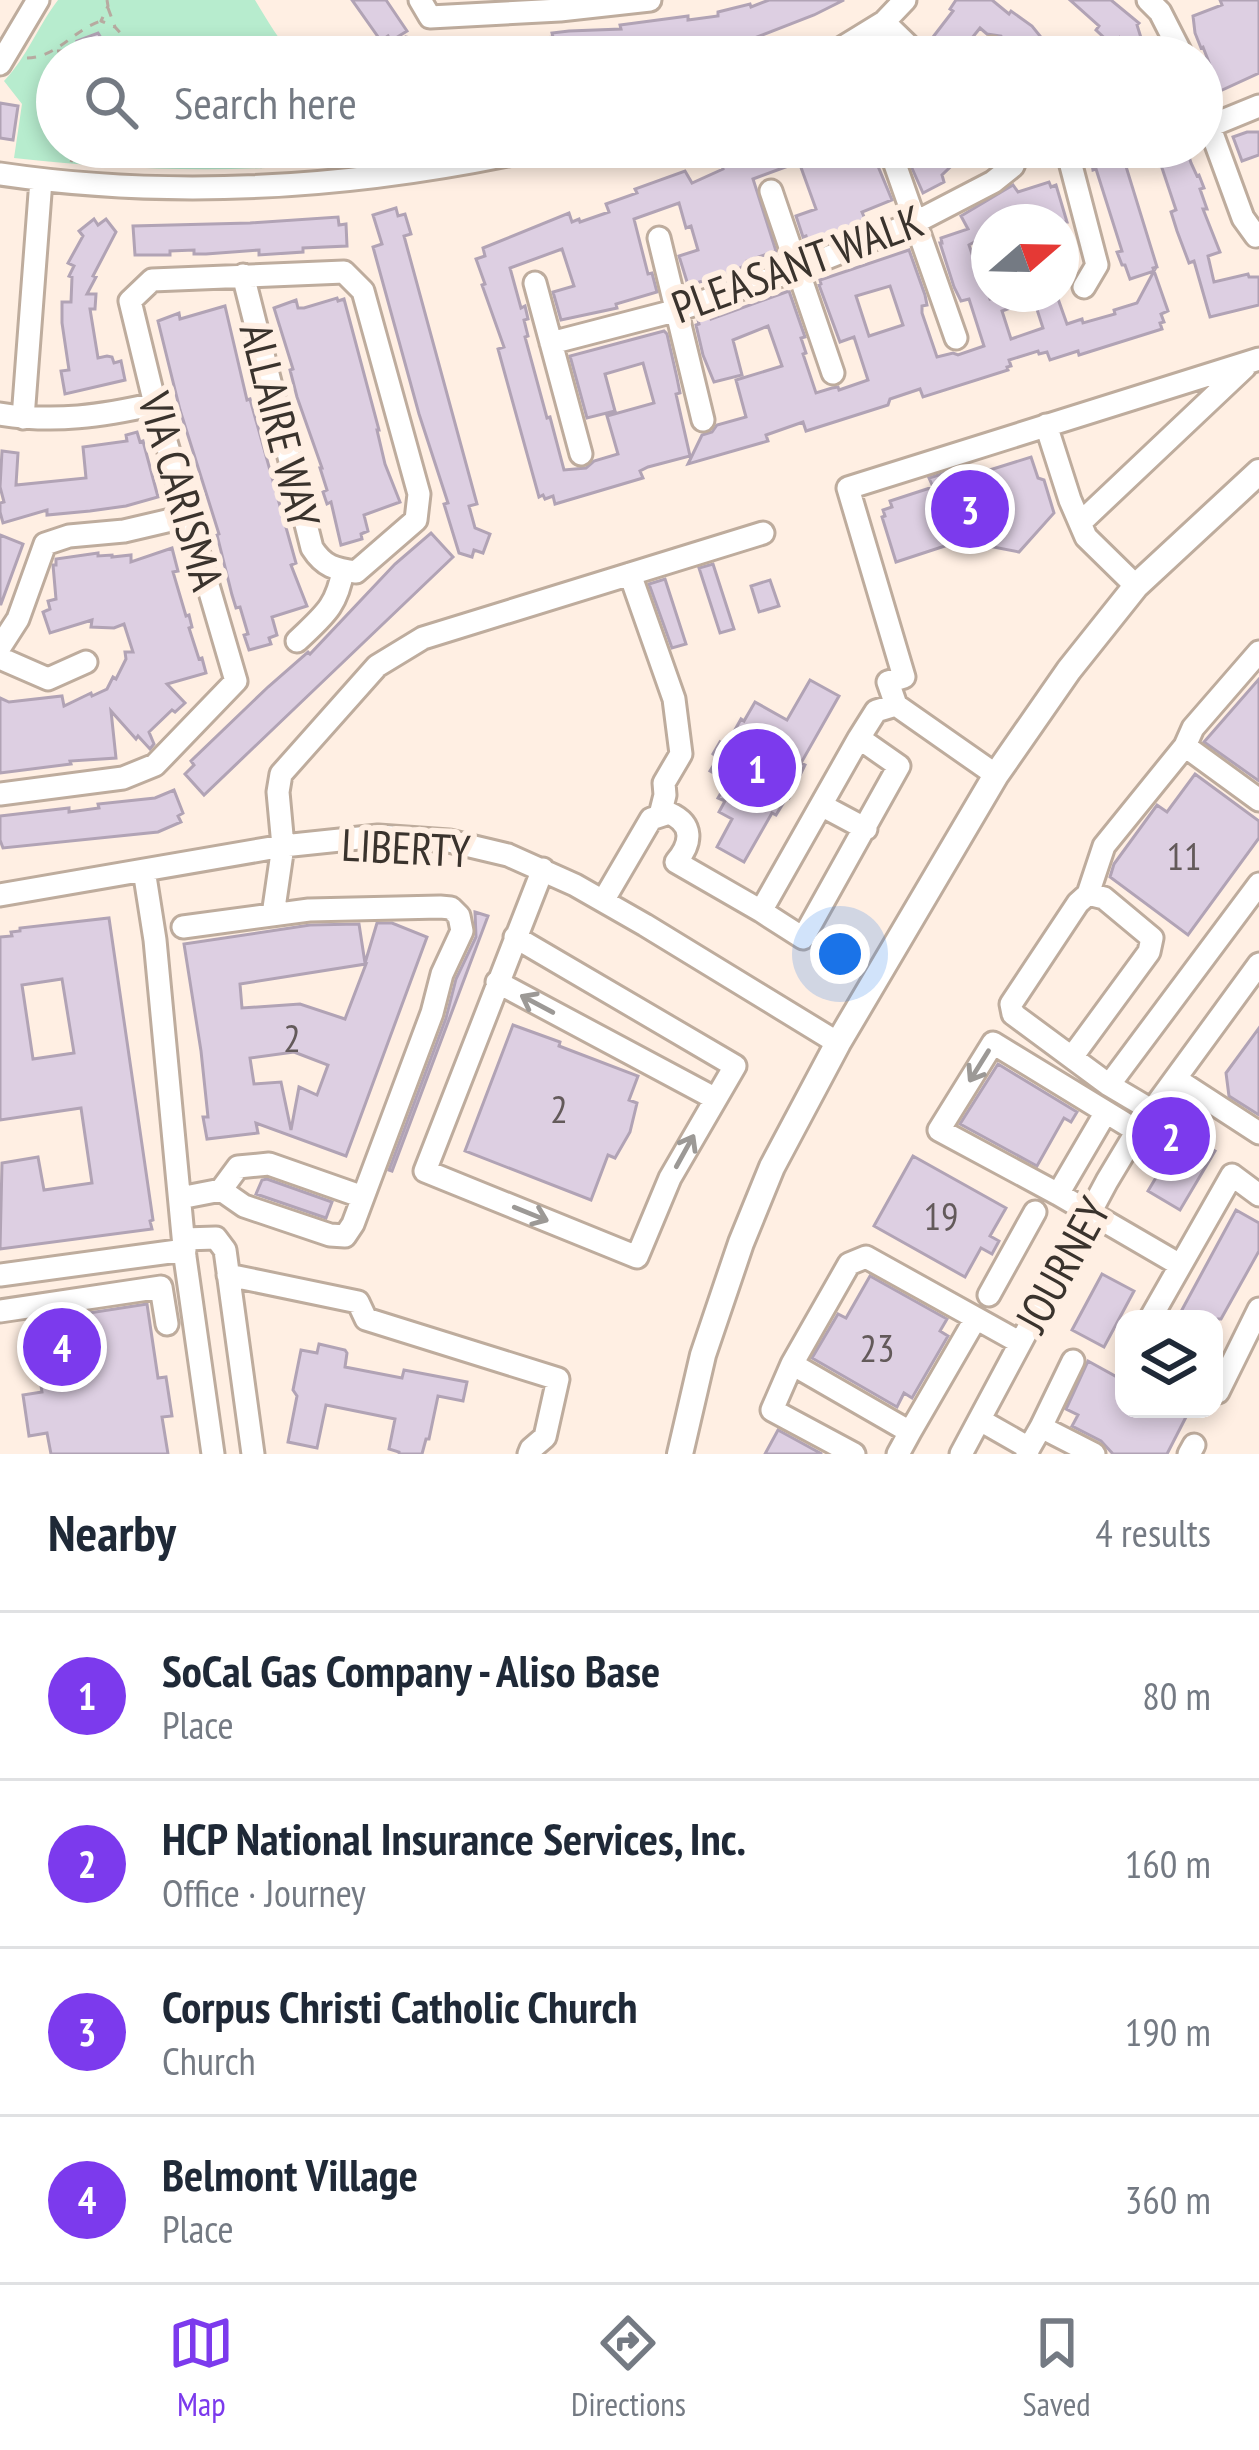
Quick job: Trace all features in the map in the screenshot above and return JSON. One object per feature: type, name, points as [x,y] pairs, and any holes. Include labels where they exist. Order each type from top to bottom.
[{"type":"main road","points":[[680,1454],[703,1355],[772,1167],[838,1043],[996,775],[1069,670],[1136,586],[1259,472]]},
{"type":"street","points":[[10,60],[38,0]]},
{"type":"street","points":[[420,0],[430,17],[650,0]]},
{"type":"street","points":[[861,36],[884,22],[905,0]]},
{"type":"street","points":[[1162,4],[1175,36]]},
{"type":"street","points":[[884,22],[898,36]]},
{"type":"street","points":[[1223,113],[1259,106]]},
{"type":"street","points":[[1223,163],[1243,218],[1258,236]]},
{"type":"street","points":[[0,174],[209,189],[298,185],[436,168]]},
{"type":"street","points":[[897,168],[956,338]]},
{"type":"street","name":"PLEASANT WALK","points":[[551,343],[678,310],[799,269],[916,222],[1010,168]]},
{"type":"street","points":[[1072,168],[1097,265],[1084,287]]},
{"type":"street","points":[[23,418],[41,180]]},
{"type":"street","points":[[771,191],[833,373]]},
{"type":"street","points":[[659,238],[704,420]]},
{"type":"street","points":[[243,275],[344,272],[363,290],[419,494],[416,520],[356,572],[337,569],[340,592],[297,641]]},
{"type":"street","name":"VIA CARISMA","points":[[0,794],[123,778],[155,765],[236,681],[130,301],[152,280],[243,275]]},
{"type":"street","name":"ALLAIRE WAY","points":[[243,275],[313,548],[320,560],[337,569]]},
{"type":"street","points":[[536,283],[581,454]]},
{"type":"street","points":[[996,775],[896,705],[888,682],[904,677],[848,488],[1254,361]]},
{"type":"street","points":[[1080,523],[1254,361]]},
{"type":"street","points":[[0,414],[93,418],[155,404]]},
{"type":"street","points":[[1046,424],[1086,537],[1136,586]]},
{"type":"street","points":[[0,647],[18,619],[45,544],[188,516]]},
{"type":"street","points":[[273,915],[283,846],[281,774],[377,666],[423,638],[763,533]]},
{"type":"street","points":[[603,901],[663,805],[664,783],[685,757],[674,699],[630,574]]},
{"type":"street","points":[[1153,1111],[1013,1014],[1012,1004],[1088,894],[1104,846],[1185,746],[1193,728],[1259,652]]},
{"type":"street","points":[[0,658],[47,680],[86,662]]},
{"type":"street","points":[[761,911],[876,711],[896,705]]},
{"type":"street","points":[[663,805],[688,830],[689,842],[676,862],[803,938],[899,766],[859,738]]},
{"type":"street","points":[[1185,746],[1259,800]]},
{"type":"street","points":[[821,805],[866,829]]},
{"type":"street","name":"LIBERTY","points":[[0,895],[283,846],[378,836],[448,841],[543,869],[838,1043]]},
{"type":"street","points":[[144,869],[184,1245],[213,1454]]},
{"type":"street","points":[[515,938],[735,1066],[670,1178],[638,1257],[425,1171],[497,982],[543,869]]},
{"type":"street","points":[[1108,1084],[1259,884]]},
{"type":"street","points":[[1072,1057],[1149,952],[1152,938],[1104,898],[1088,894]]},
{"type":"street","points":[[183,927],[309,910],[440,907],[452,908],[462,931],[345,1236],[244,1206],[221,1190]]},
{"type":"street","name":"JOURNEY","points":[[961,1454],[1138,1131],[1259,964]]},
{"type":"street","points":[[497,982],[715,1098]]},
{"type":"street","points":[[596,1035],[617,998]]},
{"type":"street","points":[[1138,1131],[993,1043],[940,1130],[1180,1265]]},
{"type":"street","points":[[1176,1079],[1259,1133]]},
{"type":"street","points":[[1058,1194],[1106,1112]]},
{"type":"street","points":[[180,1198],[221,1190],[238,1167],[269,1164],[363,1197]]},
{"type":"street","points":[[1155,1310],[1232,1175],[1259,1195]]},
{"type":"street","points":[[989,1295],[1035,1212]]},
{"type":"street","points":[[0,1275],[216,1238],[225,1250],[253,1454]]},
{"type":"street","points":[[854,1454],[772,1410],[792,1364],[849,1264],[866,1257],[1019,1342]]},
{"type":"street","points":[[228,1275],[358,1302],[366,1319],[558,1379],[545,1437],[530,1454]]},
{"type":"street","points":[[0,1310],[161,1288],[167,1324]]},
{"type":"street","points":[[1223,1382],[1259,1309]]},
{"type":"street","points":[[792,1364],[904,1447],[976,1318]]},
{"type":"street","points":[[980,1420],[1028,1451],[1073,1361]]},
{"type":"street","points":[[1041,1427],[1094,1454]]},
{"type":"path","points":[[100,21],[108,3]]},
{"type":"path","points":[[108,3],[123,36]]},
{"type":"path","points":[[74,36],[100,21],[116,28]]},
{"type":"path","points":[[260,172],[261,168]]},
{"type":"green space","points":[[58,0],[255,0],[277,36],[36,36],[36,160],[14,158],[22,104],[4,81]]},
{"type":"building","points":[[352,0],[386,0],[407,31],[377,36]]},
{"type":"building","points":[[769,0],[844,0],[760,36],[552,33],[621,29],[620,25],[718,16],[718,12]]},
{"type":"building","points":[[956,0],[992,0],[1040,36],[1001,36],[980,28],[974,36],[934,36],[953,11]]},
{"type":"building","points":[[1070,0],[1111,0],[1139,23],[1140,36],[1102,36],[1096,30],[1099,26]]},
{"type":"building","points":[[1220,0],[1259,0],[1259,73],[1223,90],[1223,36],[1196,36],[1193,16],[1222,5]]},
{"type":"building","points":[[0,103],[18,106],[13,140],[0,138]]},
{"type":"building","points":[[1259,132],[1259,155],[1242,161],[1233,137]]},
{"type":"building","points":[[783,168],[753,179],[776,251],[747,261],[734,273],[688,285],[679,256],[698,250],[679,203],[634,219],[657,292],[616,304],[617,308],[561,320],[553,292],[574,286],[562,249],[510,268],[521,308],[525,306],[525,337],[564,470],[586,468],[618,454],[607,416],[654,403],[643,363],[605,374],[615,411],[587,418],[570,356],[664,331],[690,456],[648,467],[640,471],[643,478],[555,504],[553,496],[539,497],[498,349],[504,347],[476,259],[485,256],[483,248],[569,213],[572,222],[580,222],[609,212],[606,204],[637,193],[635,189],[685,171],[692,183],[723,169]]},
{"type":"building","points":[[801,168],[879,168],[892,200],[862,212],[865,219],[852,230],[808,243],[796,216],[816,209]]},
{"type":"building","points":[[912,168],[949,168],[942,175],[944,182],[923,193]]},
{"type":"building","points":[[1093,168],[1126,168],[1168,311],[1161,314],[1162,329],[1079,355],[1078,351],[1050,360],[1047,352],[1038,351],[1009,360],[1008,370],[923,397],[920,389],[890,399],[888,405],[806,431],[803,422],[766,435],[768,441],[688,464],[702,435],[746,417],[736,380],[782,366],[768,326],[733,340],[742,375],[714,382],[703,355],[698,320],[789,291],[805,337],[801,338],[803,354],[816,393],[839,390],[868,380],[854,337],[840,342],[820,280],[909,250],[925,295],[927,305],[922,306],[922,313],[937,357],[958,355],[984,346],[973,312],[1002,312],[1011,339],[1043,328],[1038,312],[1063,312],[1067,324],[1082,319],[1083,323],[1137,303],[1154,271],[1130,279],[1117,252],[1122,251]],"holes":[[[890,286],[903,325],[869,336],[856,296]]]},
{"type":"building","points":[[1162,168],[1193,168],[1204,188],[1200,189],[1207,209],[1203,209],[1220,252],[1208,256],[1214,282],[1248,274],[1259,277],[1259,305],[1210,317],[1194,261],[1189,263],[1177,231],[1171,212],[1176,210]]},
{"type":"building","points":[[1049,182],[1051,187],[1056,185],[1062,204],[981,204],[1013,185],[1018,192]]},
{"type":"building","points":[[396,208],[398,216],[405,214],[411,234],[404,236],[477,504],[469,506],[475,528],[490,534],[483,553],[474,550],[472,557],[459,553],[373,247],[382,244],[373,215]]},
{"type":"building","points":[[971,210],[971,305],[969,299],[961,301],[954,287],[940,243],[941,238],[968,229],[961,216]]},
{"type":"building","points":[[338,217],[339,225],[346,224],[347,246],[259,255],[259,250],[194,254],[194,250],[135,255],[133,226]]},
{"type":"building","points":[[94,219],[98,225],[106,219],[116,232],[87,294],[96,294],[95,309],[90,309],[98,358],[121,361],[125,380],[65,394],[61,371],[69,370],[62,302],[71,302],[69,276],[74,266],[68,263],[83,236],[79,231]]},
{"type":"building","points":[[344,299],[385,464],[400,502],[364,515],[368,531],[361,534],[362,539],[341,545],[274,308],[296,300],[298,308],[304,308]]},
{"type":"building","points":[[225,306],[247,400],[296,563],[291,565],[307,606],[272,617],[277,635],[269,638],[271,644],[249,650],[158,321]]},
{"type":"building","points":[[137,432],[158,497],[90,511],[47,515],[47,510],[3,523],[2,451],[18,453],[16,485],[86,478],[83,447],[127,441],[126,435]]},
{"type":"building","points":[[1031,457],[1054,513],[1019,552],[973,543],[963,548],[957,542],[896,562],[882,517],[883,510],[892,507],[890,501],[933,487],[929,478],[945,473],[948,483]]},
{"type":"building","points":[[431,533],[453,557],[204,795],[185,774],[194,765],[191,761],[310,654]]},
{"type":"building","points":[[0,535],[23,544],[1,604],[0,604]]},
{"type":"building","points":[[172,548],[178,571],[173,572],[206,673],[167,684],[185,703],[149,732],[154,744],[150,749],[138,736],[136,739],[111,711],[116,758],[0,773],[0,698],[9,702],[62,696],[64,706],[107,689],[126,659],[125,652],[133,652],[124,624],[91,627],[92,620],[50,633],[43,612],[50,609],[48,601],[56,599],[56,559],[98,553],[131,555],[131,562]]},
{"type":"building","points":[[713,564],[734,629],[720,633],[699,568]]},
{"type":"building","points":[[665,579],[686,644],[672,648],[649,584]]},
{"type":"building","points":[[770,580],[779,606],[759,612],[751,586]]},
{"type":"building","points":[[1259,679],[1259,781],[1204,742]]},
{"type":"building","points":[[810,680],[839,696],[801,763],[805,765],[789,798],[776,815],[772,813],[744,862],[717,847],[732,819],[719,812],[725,801],[718,798],[728,781],[710,771],[718,758],[713,754],[720,742],[726,746],[755,702],[787,720]]},
{"type":"building","points":[[1195,774],[1259,821],[1259,838],[1188,935],[1110,877],[1114,864],[1157,805],[1167,812]]},
{"type":"building","points":[[174,790],[183,813],[178,816],[181,822],[158,832],[3,848],[0,840],[0,816],[99,808],[98,804],[155,798]]},
{"type":"building","points":[[475,912],[488,916],[392,1171],[456,979],[476,937]]},
{"type":"building","points":[[109,918],[152,1229],[0,1249],[2,1163],[38,1157],[44,1190],[92,1183],[81,1108],[0,1120],[0,937],[12,936],[20,928]],"holes":[[[62,979],[74,1053],[33,1059],[22,985]]]},
{"type":"building","points":[[377,923],[392,923],[427,937],[346,1156],[256,1123],[258,1133],[207,1139],[201,1051],[184,944],[310,925],[359,924],[365,963]],"holes":[[[366,964],[345,1019],[300,1004],[242,1008],[240,984]],[[294,1052],[328,1065],[317,1095],[299,1087],[291,1130],[281,1082],[254,1084],[250,1058]]]},
{"type":"building","points":[[513,1025],[638,1076],[629,1100],[637,1103],[630,1132],[615,1158],[608,1155],[591,1200],[465,1151]]},
{"type":"building","points":[[1259,1028],[1259,1115],[1229,1096],[1226,1073]]},
{"type":"building","points":[[998,1064],[1077,1112],[1071,1122],[1064,1118],[1037,1166],[960,1124]]},
{"type":"building","points":[[1183,1132],[1215,1151],[1180,1210],[1148,1191]]},
{"type":"building","points":[[913,1156],[1006,1208],[990,1236],[999,1241],[992,1254],[981,1248],[965,1277],[874,1226]]},
{"type":"building","points":[[267,1179],[332,1202],[326,1218],[256,1194]]},
{"type":"building","points":[[1236,1210],[1259,1223],[1259,1251],[1223,1315],[1223,1310],[1182,1310]]},
{"type":"building","points":[[1102,1274],[1134,1291],[1124,1310],[1115,1310],[1115,1326],[1104,1347],[1072,1330]]},
{"type":"building","points":[[870,1276],[947,1319],[940,1331],[948,1336],[912,1398],[904,1393],[897,1407],[812,1358],[838,1314],[846,1318]]},
{"type":"building","points":[[147,1304],[158,1378],[166,1377],[172,1416],[162,1417],[168,1454],[51,1454],[47,1433],[29,1436],[23,1395],[42,1392],[31,1322]]},
{"type":"building","points":[[319,1344],[345,1350],[345,1367],[402,1378],[404,1370],[467,1382],[463,1401],[438,1396],[422,1454],[389,1449],[395,1419],[326,1405],[317,1448],[288,1442],[301,1350],[317,1353]]},
{"type":"building","points":[[1088,1361],[1115,1376],[1115,1418],[1185,1418],[1167,1454],[1113,1454],[1101,1441],[1072,1426],[1078,1415],[1066,1409]]},
{"type":"building","points":[[778,1430],[822,1454],[765,1454]]},
{"type":"place","name":"Corpus Christi Catholic Church","points":[[970,509]]},
{"type":"place","name":"SoCal Gas Company - Aliso Base","points":[[757,768]]},
{"type":"place","name":"HCP National Insurance Services, Inc.","points":[[1171,1136]]},
{"type":"place","name":"Belmont Village","points":[[62,1347]]}]
